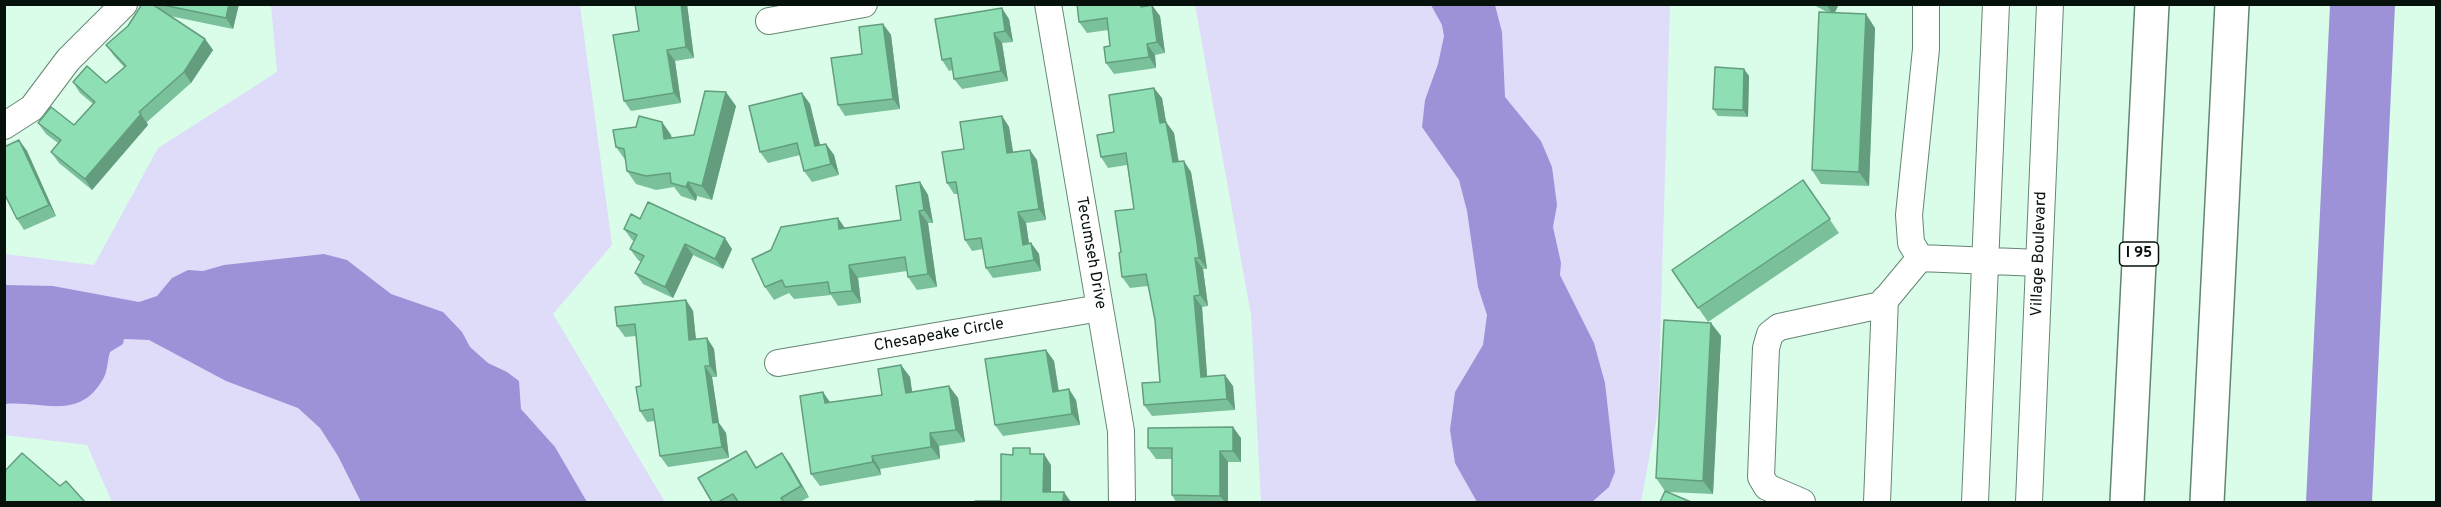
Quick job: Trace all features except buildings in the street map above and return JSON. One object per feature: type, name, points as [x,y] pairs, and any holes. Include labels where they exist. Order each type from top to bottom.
[{"type":"highway","name":"I 95","points":[[2127,502],[2152,4]]},
{"type":"highway","points":[[2207,502],[2232,4]]},
{"type":"street","points":[[4,126],[32,108],[68,60],[124,4]]},
{"type":"street","points":[[769,21],[864,4]]},
{"type":"street","name":"Tecumseh Drive","points":[[1048,4],[1121,431],[1122,502]]},
{"type":"street","points":[[1920,258],[1911,243],[1909,215],[1926,49],[1926,4]]},
{"type":"street","points":[[1976,502],[1996,4]]},
{"type":"street","name":"Village Boulevard","points":[[2029,502],[2050,4]]},
{"type":"street","points":[[1920,258],[2039,263]]},
{"type":"street","points":[[1802,502],[1767,487],[1761,477],[1766,348],[1770,334],[1779,327],[1881,304],[1920,258]]},
{"type":"street","points":[[1877,502],[1885,300]]},
{"type":"street","name":"Chesapeake Circle","points":[[778,363],[1100,308]]},
{"type":"shaded area","points":[[271,5],[580,5],[612,245],[553,314],[665,502],[112,502],[87,445],[5,435],[5,254],[94,265],[158,148],[277,72]]},
{"type":"shaded area","points":[[1195,5],[1670,5],[1658,411],[1641,502],[1261,502],[1251,315]]},
{"type":"shaded area","points":[[1431,5],[1495,5],[1502,32],[1505,97],[1541,141],[1552,167],[1557,205],[1553,227],[1561,263],[1560,275],[1594,343],[1605,383],[1615,472],[1609,487],[1592,502],[1477,502],[1455,463],[1450,430],[1455,392],[1483,345],[1487,315],[1478,287],[1467,211],[1459,180],[1422,127],[1425,100],[1438,64],[1444,36],[1442,25]]},
{"type":"shaded area","points":[[2330,5],[2395,5],[2372,502],[2306,502]]},
{"type":"shaded area","points":[[324,254],[347,260],[391,294],[443,312],[462,332],[470,347],[488,363],[519,381],[521,409],[555,447],[587,502],[361,502],[338,456],[320,428],[298,408],[226,381],[149,340],[124,339],[123,344],[110,352],[103,379],[83,400],[71,405],[58,406],[5,404],[5,285],[53,286],[139,302],[157,296],[172,278],[188,270],[203,271],[224,265]]}]
